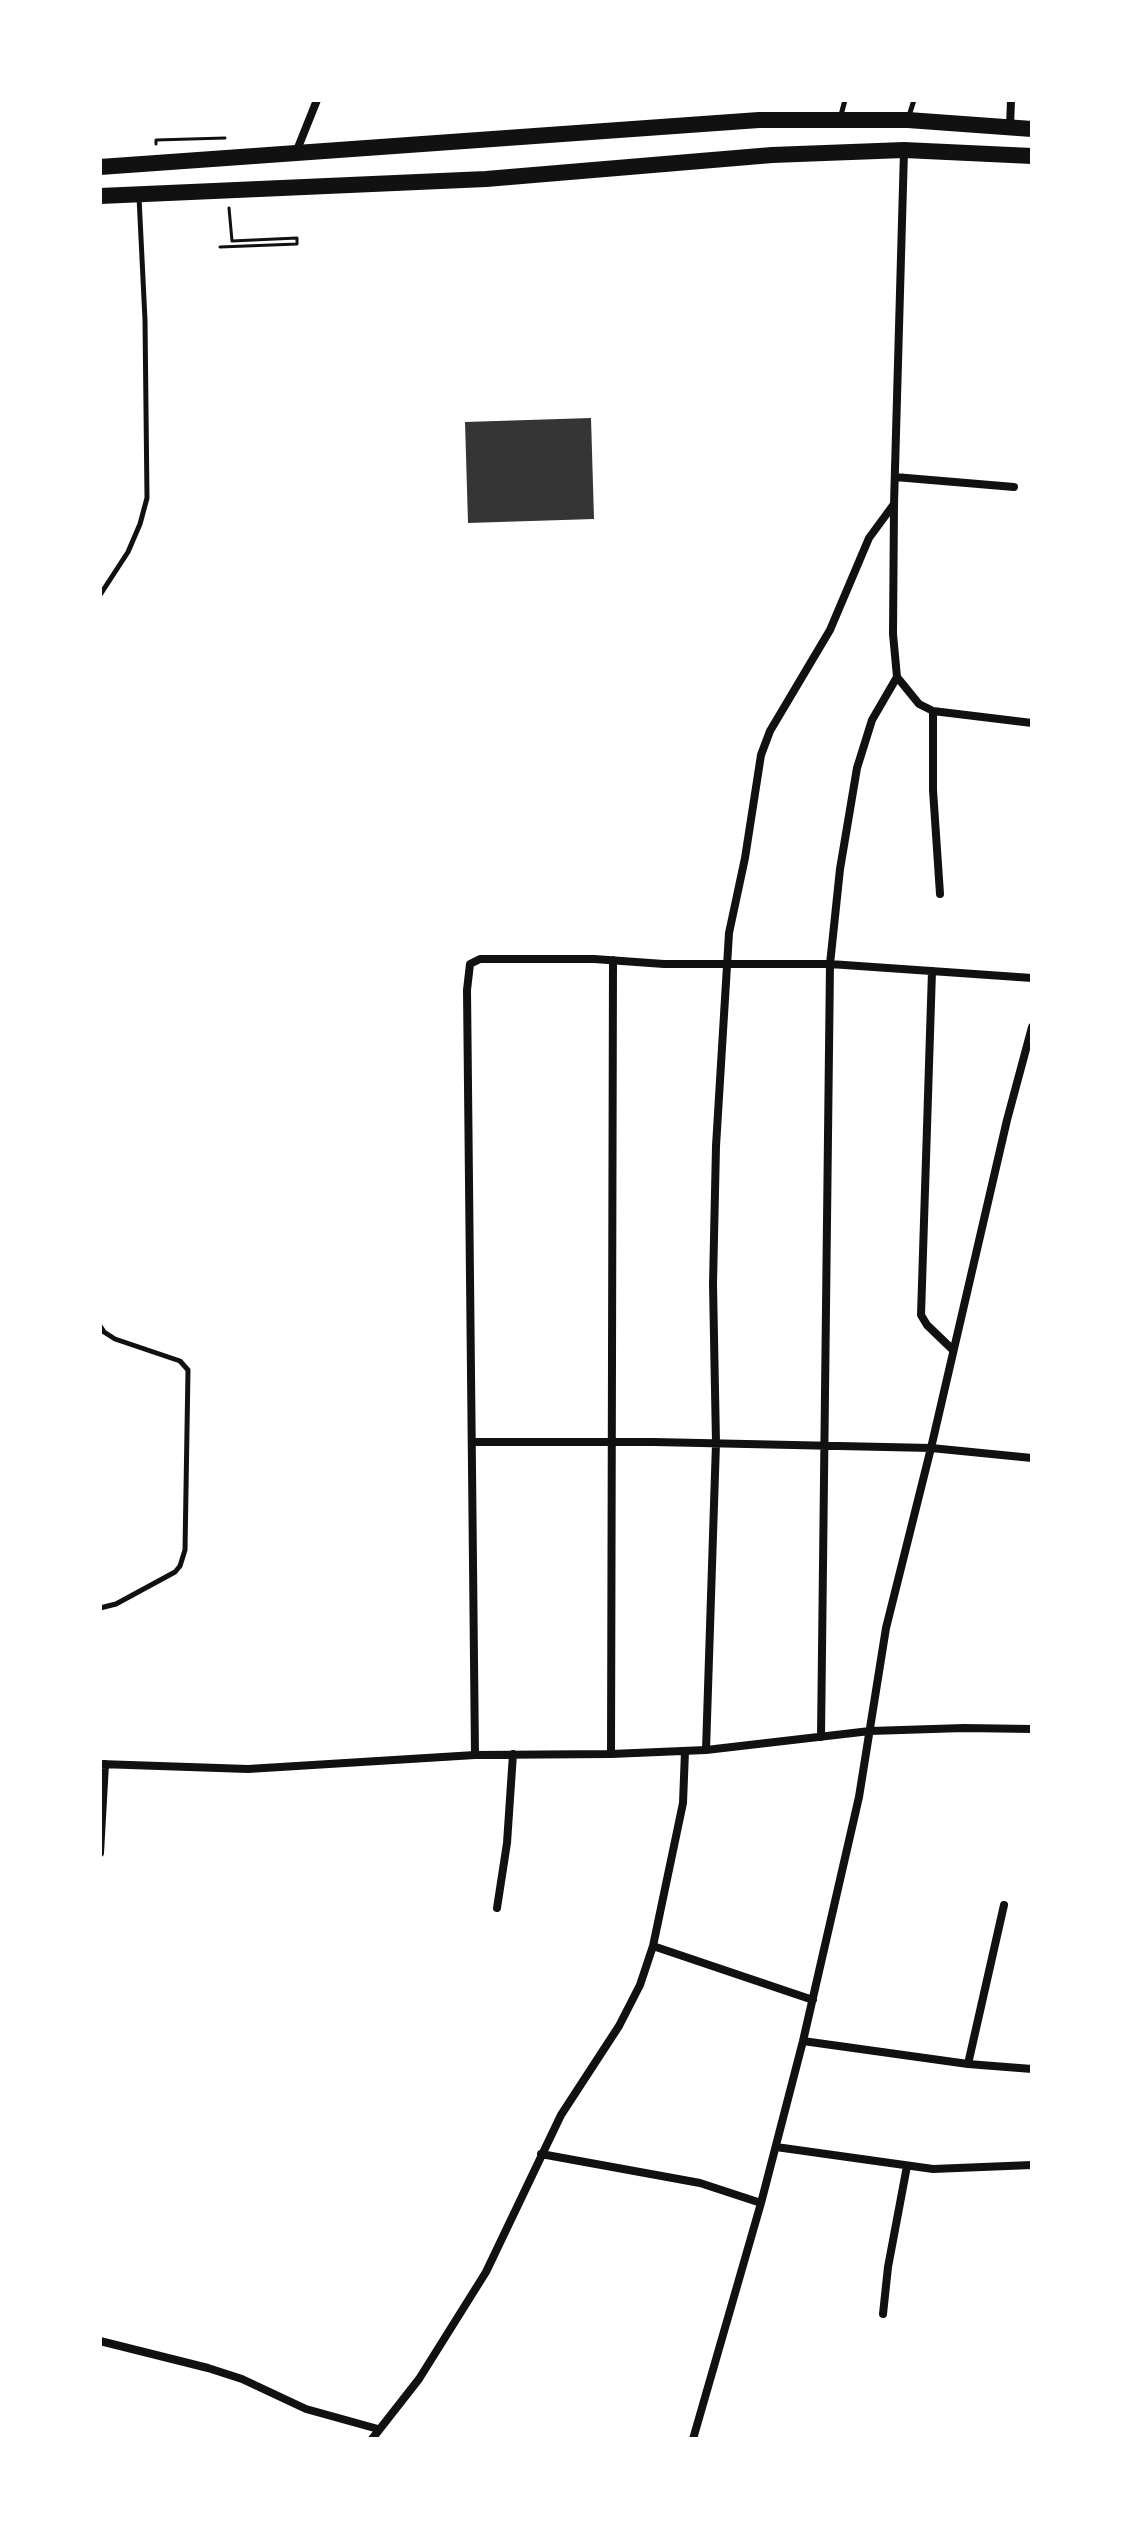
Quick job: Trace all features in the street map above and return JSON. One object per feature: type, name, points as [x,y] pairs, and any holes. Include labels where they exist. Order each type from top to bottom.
[{"type":"main road","points":[[100,167],[759,120],[908,120],[1032,129]]},
{"type":"main road","points":[[100,196],[486,179],[772,155],[904,150],[1032,156]]},
{"type":"street","points":[[295,155],[317,100]]},
{"type":"street","points":[[1010,127],[1011,100]]},
{"type":"street","points":[[904,150],[894,504],[893,634],[897,677],[919,704],[933,711],[1032,723]]},
{"type":"street","points":[[895,477],[1014,487]]},
{"type":"street","points":[[706,1750],[716,1443],[713,1284],[716,1146],[725,962],[766,743],[781,711],[830,630],[869,538],[894,504]]},
{"type":"street","points":[[821,1737],[830,964],[842,854],[857,768],[872,720],[897,677]]},
{"type":"street","points":[[933,711],[933,790],[940,894]]},
{"type":"street","points":[[475,1755],[467,990],[470,964],[480,959],[830,964],[1032,978]]},
{"type":"street","points":[[611,1754],[613,960]]},
{"type":"street","points":[[932,971],[921,1315],[953,1350]]},
{"type":"street","points":[[693,2439],[761,2203],[813,2000],[859,1797],[886,1628],[1032,1027]]},
{"type":"street","points":[[474,1442],[612,1441],[931,1448],[1032,1458]]},
{"type":"street","points":[[100,1853],[103,1764],[248,1769],[475,1755],[706,1750],[870,1731],[1032,1729]]},
{"type":"street","points":[[372,2439],[419,2379],[486,2272],[561,2115],[619,2026],[640,1985],[653,1946],[683,1803],[685,1751]]},
{"type":"street","points":[[497,1908],[507,1843],[513,1754]]},
{"type":"street","points":[[968,2064],[1004,1905]]},
{"type":"street","points":[[653,1946],[813,2000]]},
{"type":"street","points":[[803,2041],[968,2064],[1032,2069]]},
{"type":"street","points":[[776,2147],[933,2169],[1032,2165]]},
{"type":"street","points":[[541,2154],[700,2183],[761,2203]]},
{"type":"street","points":[[883,2314],[888,2267],[907,2166]]},
{"type":"street","points":[[100,2341],[242,2379],[306,2409],[378,2429]]},
{"type":"lane","points":[[840,120],[845,100]]},
{"type":"lane","points":[[908,120],[914,100]]},
{"type":"lane","points":[[100,595],[128,552],[147,498],[139,196]]},
{"type":"lane","points":[[100,1326],[115,1339],[180,1361],[188,1370],[185,1550],[180,1566],[175,1572],[116,1604],[100,1608]]},
{"type":"path","points":[[220,247],[297,244],[297,238],[232,241]]},
{"type":"building","points":[[591,418],[594,519],[468,523],[465,422]]}]
